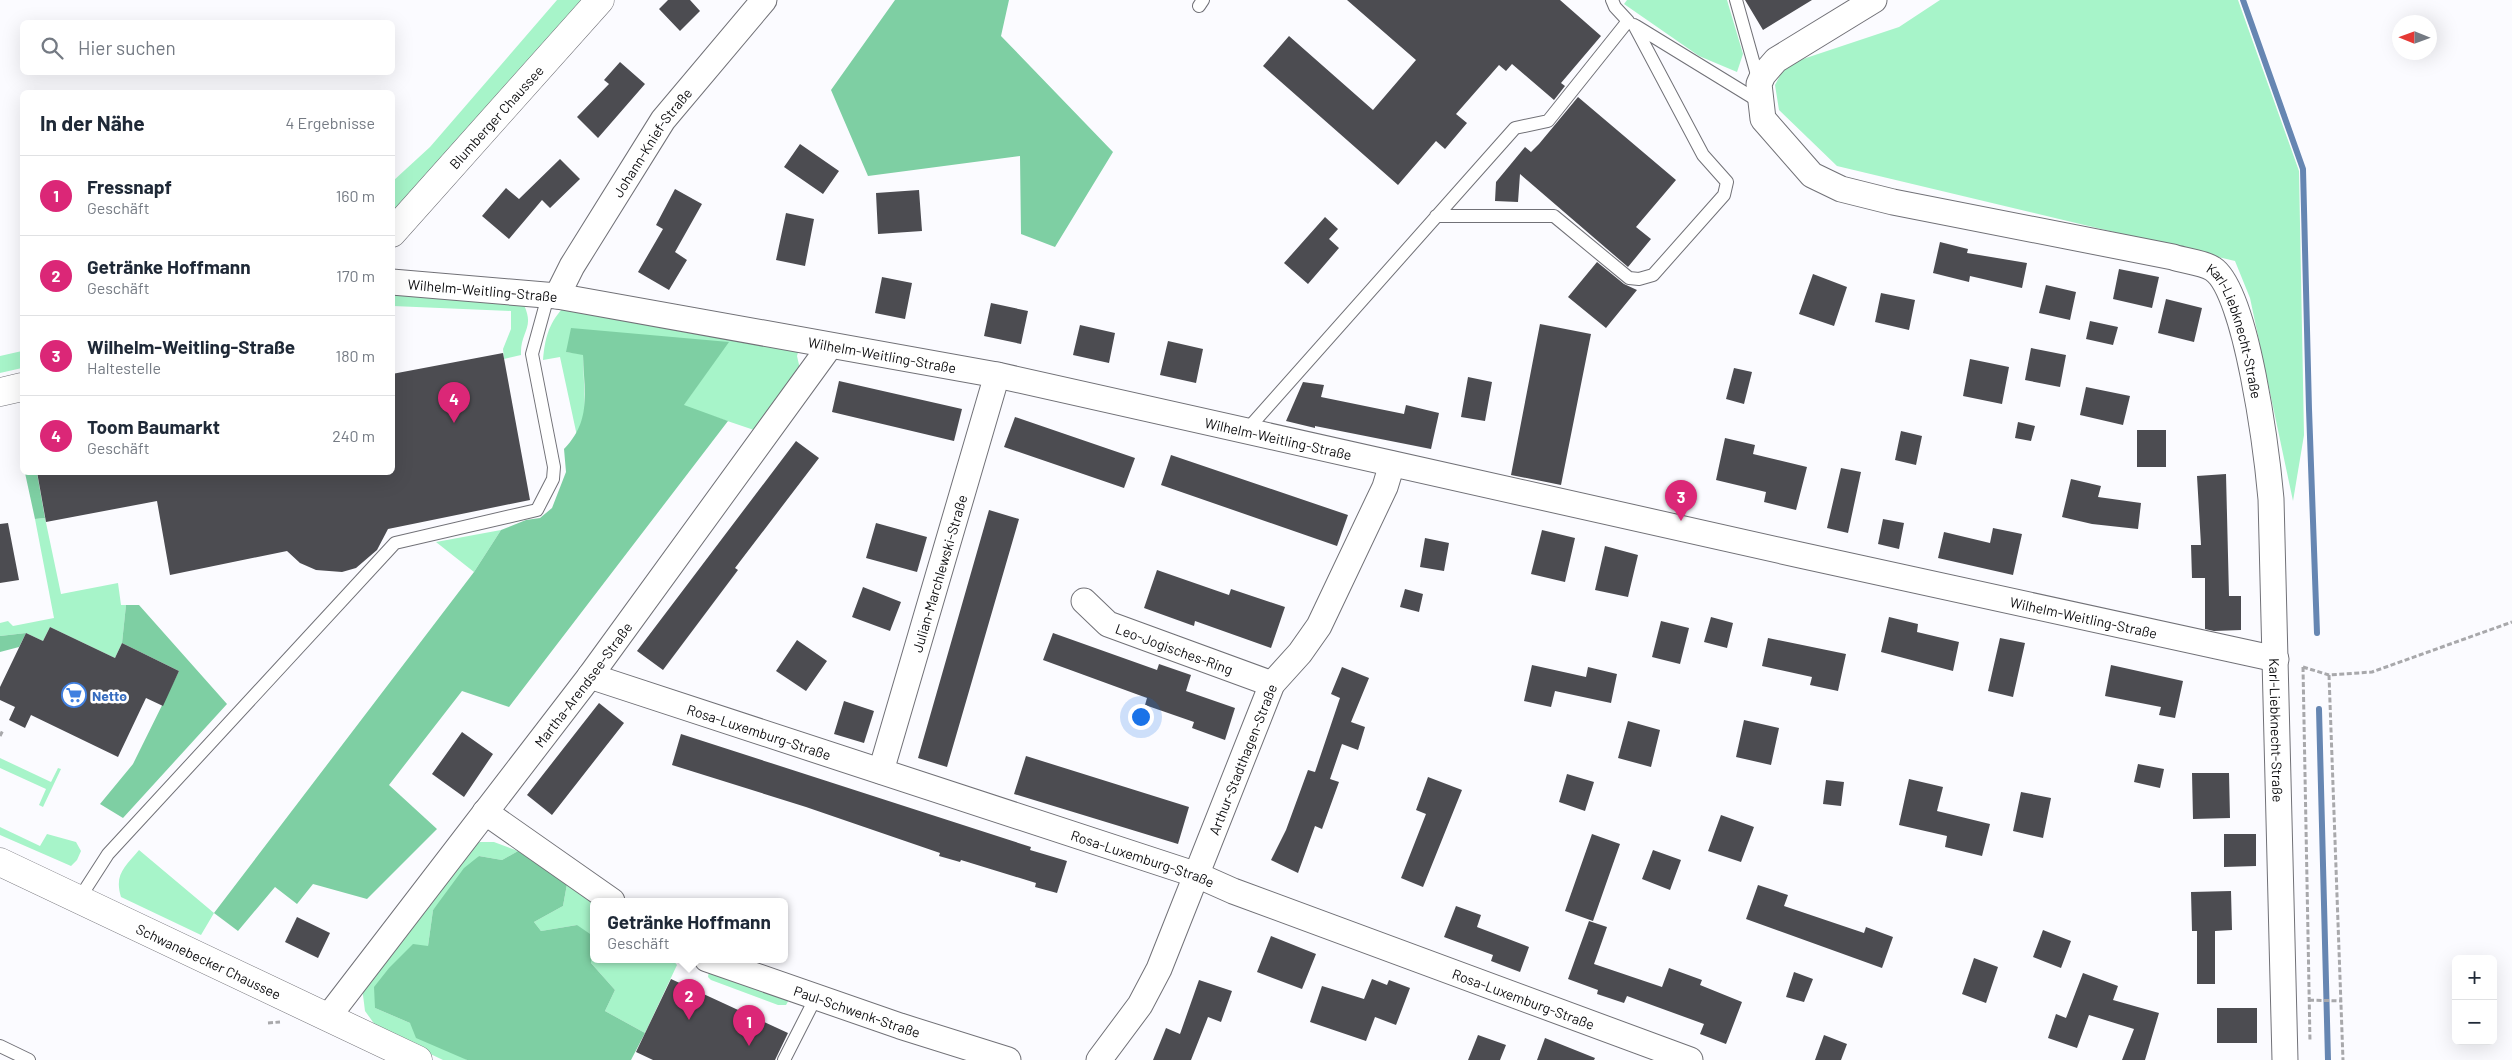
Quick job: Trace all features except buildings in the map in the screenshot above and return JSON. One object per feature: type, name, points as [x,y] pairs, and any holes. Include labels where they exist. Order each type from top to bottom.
[{"type":"main road","name":"Blumberger Chaussee","points":[[395,230],[600,0]]},
{"type":"main road","points":[[0,392],[20,387]]},
{"type":"main road","name":"Schwanebecker Chaussee","points":[[0,862],[328,1017],[402,1057]]},
{"type":"street","name":"Johann-Knief-Straße","points":[[553,296],[663,120],[764,0]]},
{"type":"street","points":[[1759,93],[1763,75],[1776,60],[1874,0]]},
{"type":"street","name":"Karl-Liebknecht-Straße","points":[[1759,93],[1762,120],[1812,175],[1841,189],[1893,202],[2173,258],[2212,268],[2224,280],[2234,298],[2254,379],[2266,447],[2271,499],[2285,1060]]},
{"type":"street","name":"Wilhelm-Weitling-Straße","points":[[395,282],[553,296],[997,375],[1245,432],[2276,659]]},
{"type":"street","name":"Martha-Arendsee-Straße","points":[[328,1017],[590,676],[830,346]]},
{"type":"street","name":"Julian-Marchlewski-Straße","points":[[881,771],[997,375]]},
{"type":"street","name":"Arthur-Stadthagen-Straße","points":[[1099,1060],[1140,1005],[1159,969],[1272,684],[1300,654],[1319,626],[1385,487],[1392,464]]},
{"type":"street","name":"Leo-Jogisches-Ring","points":[[1084,601],[1108,624],[1272,684]]},
{"type":"street","name":"Rosa-Luxemburg-Straße","points":[[590,676],[1197,875],[1242,894],[1690,1060]]},
{"type":"street","points":[[485,812],[608,898]]},
{"type":"street","name":"Paul-Schwenk-Straße","points":[[718,963],[1008,1060]]},
{"type":"lane","points":[[1612,0],[1615,7],[1631,23],[1759,93]]},
{"type":"lane","points":[[1736,0],[1759,93]]},
{"type":"lane","points":[[1245,432],[1515,128],[1548,122],[1631,23]]},
{"type":"lane","points":[[1436,216],[1554,216],[1629,278],[1639,279],[1652,276],[1724,195],[1727,182],[1703,155],[1631,23]]},
{"type":"lane","points":[[79,899],[108,854],[395,544],[537,510],[553,479],[554,467],[532,354],[553,296]]},
{"type":"lane","points":[[784,1060],[816,997]]},
{"type":"lane","points":[[0,1046],[29,1060]]},
{"type":"path","points":[[2276,659],[2329,675],[2372,672],[2512,622]]},
{"type":"path","points":[[2303,667],[2310,1051]]},
{"type":"path","points":[[2329,675],[2343,1060]]},
{"type":"path","points":[[0,736],[3,730]]},
{"type":"path","points":[[2309,1000],[2342,1002]]},
{"type":"green space","points":[[557,0],[585,0],[395,212],[395,179],[430,147]]},
{"type":"green space","points":[[895,0],[1009,0],[1001,36],[1113,152],[1055,247],[1021,234],[1020,156],[868,176],[831,90]]},
{"type":"green space","points":[[1627,0],[1727,0],[1743,54],[1737,72],[1699,56],[1624,4]]},
{"type":"green space","points":[[1940,0],[2238,0],[2299,171],[2304,435],[2293,501],[2250,298],[2235,261],[1837,166],[1779,110],[1775,85],[1784,68],[1800,60],[1899,27]]},
{"type":"green space","points":[[395,295],[524,305],[528,325],[521,347],[521,355],[504,359],[503,349],[511,329],[511,311],[395,306]]},
{"type":"green space","points":[[562,309],[799,349],[797,356],[800,369],[754,430],[683,406],[728,342],[566,352],[583,354],[585,411],[577,436],[560,357],[543,360],[548,333],[553,321]]},
{"type":"green space","points":[[571,328],[729,342],[684,405],[728,421],[509,707],[462,691],[389,785],[437,829],[367,899],[313,884],[297,904],[275,887],[238,931],[214,913],[474,572],[501,530],[526,520],[540,518],[552,508],[566,472],[564,449],[573,438],[583,416],[585,393],[583,355],[566,352]]},
{"type":"green space","points":[[20,351],[20,368],[0,373],[0,356]]},
{"type":"green space","points":[[25,475],[37,475],[45,518],[35,519]]},
{"type":"green space","points":[[45,518],[61,594],[118,583],[121,605],[126,605],[122,643],[115,658],[50,627],[43,641],[26,633],[0,636],[0,623],[8,621],[13,626],[54,618],[35,519]]},
{"type":"green space","points":[[501,530],[474,572],[436,542]]},
{"type":"green space","points":[[126,605],[139,605],[227,704],[123,818],[100,804],[133,764],[179,671],[122,643]]},
{"type":"green space","points":[[26,633],[19,647],[0,652],[0,636]]},
{"type":"green space","points":[[0,758],[51,782],[58,768],[61,769],[43,807],[39,805],[46,789],[0,768]]},
{"type":"green space","points":[[0,827],[40,846],[47,834],[76,842],[81,851],[77,860],[71,866],[0,835]]},
{"type":"green space","points":[[480,842],[494,842],[518,851],[502,860],[479,856],[433,910],[428,946],[375,1008],[410,1023],[467,1060],[443,1060],[378,1029],[365,1011],[362,987],[468,847]]},
{"type":"green space","points":[[139,850],[214,913],[201,935],[121,897],[119,882],[122,871]]},
{"type":"green space","points":[[518,851],[567,884],[563,906],[534,922],[541,931],[577,925],[590,934],[590,963],[615,990],[605,1011],[645,1033],[631,1060],[467,1060],[416,1038],[410,1023],[375,1008],[374,987],[389,968],[413,944],[428,946],[433,910],[464,868],[479,856],[502,860]]},
{"type":"green space","points":[[567,884],[590,899],[590,960],[577,925],[541,931],[534,922],[563,906]]},
{"type":"green space","points":[[591,963],[675,963],[677,965],[645,1033],[605,1011],[615,990]]},
{"type":"green space","points":[[709,971],[790,998],[786,1005],[778,1005],[711,980],[708,977]]},
{"type":"waterway","points":[[2243,0],[2303,169],[2317,633]]},
{"type":"waterway","points":[[2319,709],[2328,1060]]},
{"type":"place","name":"Toom Baumarkt","points":[[454,423]]},
{"type":"place","name":"Wilhelm-Weitling-Straße","points":[[1681,521]]},
{"type":"place","name":"Netto","points":[[74,695]]},
{"type":"place","name":"Getränke Hoffmann","points":[[689,1020]]},
{"type":"place","name":"Fressnapf","points":[[749,1046]]}]
